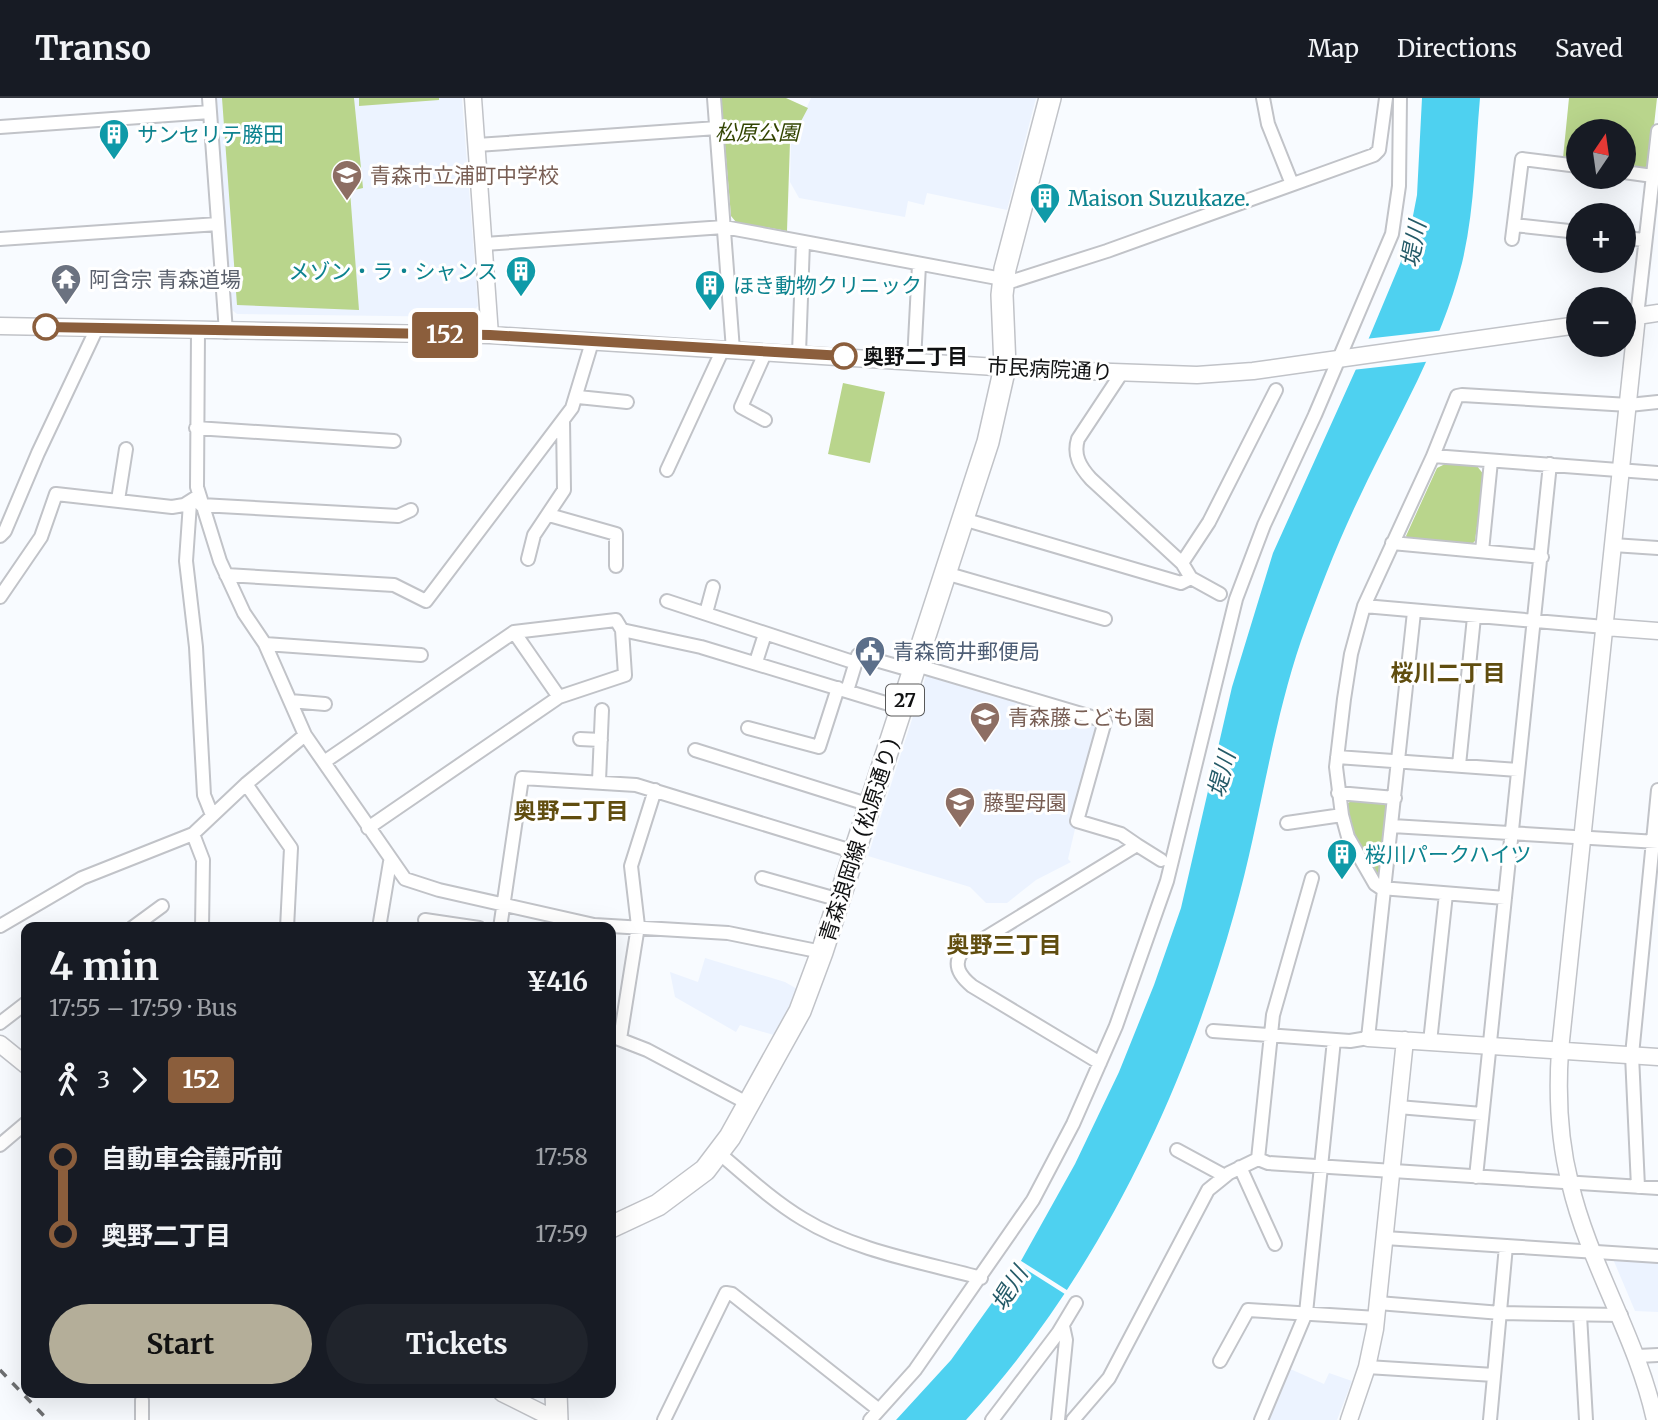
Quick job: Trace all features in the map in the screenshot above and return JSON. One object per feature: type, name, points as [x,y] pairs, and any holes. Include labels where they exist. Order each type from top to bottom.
[{"type":"main road","name":"青森浪岡線 (松原通り)","points":[[616,1225],[658,1205],[705,1170],[719,1153],[749,1104],[800,1011],[822,953],[991,431],[1005,367],[1003,281],[1049,98]]},
{"type":"main road","points":[[556,1398],[556,1420]]},
{"type":"street","points":[[209,98],[226,332]]},
{"type":"street","points":[[473,98],[490,335]]},
{"type":"street","points":[[667,470],[728,350],[724,227],[714,98]]},
{"type":"street","points":[[1262,98],[1271,134],[1292,184]]},
{"type":"street","points":[[484,244],[724,227],[1003,281],[1026,278],[1374,155],[1379,150],[1386,98]]},
{"type":"street","points":[[870,1420],[915,1370],[981,1278],[1038,1191],[1100,1063],[1157,915],[1236,599],[1264,525],[1341,358],[1392,234],[1399,186],[1400,98]]},
{"type":"street","points":[[0,127],[210,112]]},
{"type":"street","points":[[477,145],[717,128]]},
{"type":"street","points":[[1636,290],[1658,137]]},
{"type":"street","points":[[1512,239],[1522,159],[1566,164]]},
{"type":"street","points":[[1636,174],[1653,176]]},
{"type":"street","points":[[0,240],[218,223]]},
{"type":"street","points":[[1514,225],[1566,231]]},
{"type":"street","points":[[1636,239],[1645,240]]},
{"type":"street","points":[[799,353],[803,242]]},
{"type":"street","points":[[914,361],[919,265]]},
{"type":"street","points":[[1636,316],[1658,313]]},
{"type":"street","name":"市民病院通り","points":[[0,326],[490,335],[1121,374],[1225,373],[1566,327]]},
{"type":"street","points":[[0,536],[5,531],[37,453],[97,328]]},
{"type":"street","points":[[198,331],[196,501],[186,561],[196,647],[204,801],[212,815]]},
{"type":"street","points":[[226,575],[394,585],[426,601],[578,397],[593,342]]},
{"type":"street","points":[[765,420],[741,407],[766,351]]},
{"type":"street","points":[[1630,357],[1629,405],[1560,1050],[1559,1114],[1570,1184],[1638,1356],[1655,1420]]},
{"type":"street","points":[[1121,374],[1078,439],[1075,451],[1091,479],[1182,563],[1191,578],[1220,594]]},
{"type":"street","points":[[1182,563],[1209,522],[1276,390]]},
{"type":"street","points":[[1505,898],[1384,889],[1375,884],[1348,837],[1338,793],[1337,757],[1348,670],[1364,606],[1433,456],[1457,396],[1629,405],[1658,402]]},
{"type":"street","points":[[578,397],[627,402]]},
{"type":"street","points":[[528,559],[534,535],[564,490],[563,420]]},
{"type":"street","points":[[196,428],[394,441]]},
{"type":"street","points":[[118,500],[125,449]]},
{"type":"street","points":[[1433,456],[1658,473]]},
{"type":"street","points":[[1482,551],[1491,461]]},
{"type":"street","points":[[1476,1177],[1550,464]]},
{"type":"street","points":[[0,597],[41,537],[56,494],[172,507],[196,501],[398,516],[411,510]]},
{"type":"street","points":[[196,501],[226,575],[244,613],[265,644],[305,736],[390,862],[405,879],[419,885],[582,922]]},
{"type":"street","points":[[549,515],[616,534],[616,566]]},
{"type":"street","points":[[963,519],[1141,573],[1181,583],[1191,578]]},
{"type":"street","points":[[1392,543],[1542,557]]},
{"type":"street","points":[[1613,545],[1658,548]]},
{"type":"street","points":[[945,573],[1105,619]]},
{"type":"street","points":[[706,613],[713,587]]},
{"type":"street","points":[[667,601],[856,663]]},
{"type":"street","points":[[1364,606],[1658,631]]},
{"type":"street","points":[[1368,1038],[1414,612]]},
{"type":"street","points":[[1459,765],[1474,617]]},
{"type":"street","points":[[324,762],[514,632],[616,620],[622,630],[625,675],[559,697],[368,828]]},
{"type":"street","points":[[622,630],[756,662],[902,708]]},
{"type":"street","points":[[514,632],[559,697]]},
{"type":"street","points":[[756,662],[765,634]]},
{"type":"street","points":[[265,644],[421,655]]},
{"type":"street","points":[[748,728],[819,747],[842,690],[862,655],[1105,721],[1077,821],[1121,834],[1161,860]]},
{"type":"street","points":[[290,701],[325,704]]},
{"type":"street","points":[[598,780],[602,710]]},
{"type":"street","points":[[0,926],[82,878],[193,834],[246,783],[305,736]]},
{"type":"street","points":[[580,739],[601,740]]},
{"type":"street","points":[[695,750],[870,805]]},
{"type":"street","points":[[1337,757],[1518,770]]},
{"type":"street","points":[[501,922],[520,779],[598,780],[654,790],[855,852]]},
{"type":"street","points":[[246,783],[290,848],[288,922]]},
{"type":"street","points":[[616,1032],[638,926],[631,866],[654,790]]},
{"type":"street","points":[[1638,1187],[1632,1055],[1652,908],[1658,790]]},
{"type":"street","points":[[1338,793],[1395,798]]},
{"type":"street","points":[[1287,823],[1342,815]]},
{"type":"street","points":[[1392,826],[1655,842]]},
{"type":"street","points":[[193,834],[203,860],[205,880],[202,922]]},
{"type":"street","points":[[1100,1063],[972,986],[959,973],[958,957],[976,942],[1138,845]]},
{"type":"street","points":[[380,922],[390,862]]},
{"type":"street","points":[[762,878],[839,900]]},
{"type":"street","points":[[1258,1159],[1273,1015],[1312,878]]},
{"type":"street","points":[[1430,1042],[1446,894]]},
{"type":"street","points":[[140,922],[162,906]]},
{"type":"street","points":[[425,920],[438,922]]},
{"type":"street","points":[[616,926],[728,933],[822,953]]},
{"type":"street","points":[[0,1023],[21,1007]]},
{"type":"street","points":[[1213,1031],[1334,1040],[1405,1040],[1658,1057]]},
{"type":"street","points":[[616,1037],[675,1064],[749,1104]]},
{"type":"street","points":[[1261,1420],[1306,1313],[1334,1040]]},
{"type":"street","points":[[1349,1420],[1367,1367],[1378,1310],[1405,1040]]},
{"type":"street","points":[[0,1044],[21,1061]]},
{"type":"street","points":[[1398,1107],[1482,1114]]},
{"type":"street","points":[[0,1145],[21,1127]]},
{"type":"street","points":[[1177,1150],[1224,1176]]},
{"type":"street","points":[[719,1153],[771,1197],[819,1227],[869,1246],[981,1278]]},
{"type":"street","points":[[1258,1159],[1265,1163],[1658,1188]]},
{"type":"street","points":[[1073,1420],[1109,1378],[1208,1190],[1224,1176],[1258,1159]]},
{"type":"street","points":[[1240,1167],[1275,1244]]},
{"type":"street","points":[[1385,1238],[1658,1256]]},
{"type":"street","points":[[1490,1420],[1506,1246]]},
{"type":"street","points":[[664,1420],[726,1293],[732,1294],[879,1410]]},
{"type":"street","points":[[992,1420],[1063,1325],[1076,1303]]},
{"type":"street","points":[[1220,1361],[1245,1311],[1306,1313],[1378,1310],[1621,1315]]},
{"type":"street","points":[[1580,1315],[1586,1420]]},
{"type":"street","points":[[1058,1420],[1066,1340],[1063,1325]]},
{"type":"street","points":[[1638,1356],[1658,1355]]},
{"type":"street","points":[[1367,1367],[1494,1375]]},
{"type":"street","points":[[512,1398],[556,1420]]},
{"type":"street","points":[[142,1400],[142,1420]]},
{"type":"shaded area","name":"青森市立浦町中学校","points":[[216,98],[462,98],[478,306],[467,317],[237,314],[232,310]]},
{"type":"shaded area","points":[[811,98],[1036,98],[1007,210],[927,193],[924,205],[908,201],[905,217],[799,198],[790,182],[791,142]]},
{"type":"shaded area","points":[[926,676],[1099,726],[1068,859],[1071,862],[1036,880],[1007,903],[986,903],[970,887],[868,856]]},
{"type":"shaded area","points":[[705,958],[785,982],[797,989],[777,1036],[740,1025],[736,1032],[675,997],[670,972],[698,982]]},
{"type":"shaded area","points":[[1613,1259],[1658,1260],[1658,1312],[1635,1311]]},
{"type":"shaded area","points":[[1288,1368],[1324,1384],[1329,1373],[1352,1381],[1337,1420],[1267,1420]]},
{"type":"green space","points":[[222,98],[354,98],[363,188],[350,191],[359,310],[237,305]]},
{"type":"green space","points":[[359,98],[439,98],[439,100],[359,106]]},
{"type":"green space","name":"松原公園","points":[[721,98],[786,98],[808,108],[790,142],[787,231],[736,222],[731,216]]},
{"type":"green space","points":[[1569,98],[1657,98],[1650,162],[1643,170],[1636,169],[1636,119],[1567,119]]},
{"type":"green space","points":[[1566,128],[1566,158],[1563,158]]},
{"type":"green space","points":[[843,383],[885,392],[870,463],[828,454]]},
{"type":"green space","points":[[1449,462],[1477,466],[1484,475],[1475,541],[1470,546],[1409,540],[1406,536],[1437,468]]},
{"type":"green space","points":[[1351,801],[1389,805],[1382,873],[1377,875],[1355,837],[1347,804]]},
{"type":"water","name":"堤川","points":[[1422,98],[1480,98],[1472,202],[1462,263],[1430,353],[1344,530],[1301,641],[1282,708],[1234,914],[1189,1051],[1161,1118],[1094,1247],[1055,1308],[1012,1366],[966,1420],[896,1420],[951,1360],[1017,1268],[1075,1164],[1119,1072],[1154,985],[1181,908],[1232,687],[1273,553],[1356,369],[1407,247],[1417,195]]},
{"type":"pier","points":[[1445,330],[1433,361],[1352,370],[1365,339]]},
{"type":"pier","points":[[1018,1259],[1070,1292],[1068,1296],[1016,1263]]},
{"type":"railway","points":[[0,1370],[21,1392]]},
{"type":"railway","points":[[27,1398],[48,1420]]},
{"type":"bus line","name":"152","points":[[46,327],[490,335],[844,356]]},
{"type":"place","name":"サンセリテ勝田","points":[[114,161]]},
{"type":"place","name":"青森市立浦町中学校","points":[[347,202]]},
{"type":"place","name":"Maison Suzukaze.","points":[[1045,225]]},
{"type":"place","name":"メゾン・ラ・シャンス","points":[[521,298]]},
{"type":"place","name":"阿含宗 青森道場","points":[[66,306]]},
{"type":"place","name":"ほき動物クリニック","points":[[710,312]]},
{"type":"place","name":"奥野二丁目","points":[[844,356]]},
{"type":"place","name":"青森筒井郵便局","points":[[870,678]]},
{"type":"place","name":"青森藤こども園","points":[[985,744]]},
{"type":"place","name":"藤聖母園","points":[[960,829]]},
{"type":"place","name":"桜川パークハイツ","points":[[1342,881]]},
{"type":"district","name":"桜川二丁目","points":[[1448,672]]},
{"type":"district","name":"奥野二丁目","points":[[571,810]]},
{"type":"district","name":"奥野三丁目","points":[[1004,944]]}]
